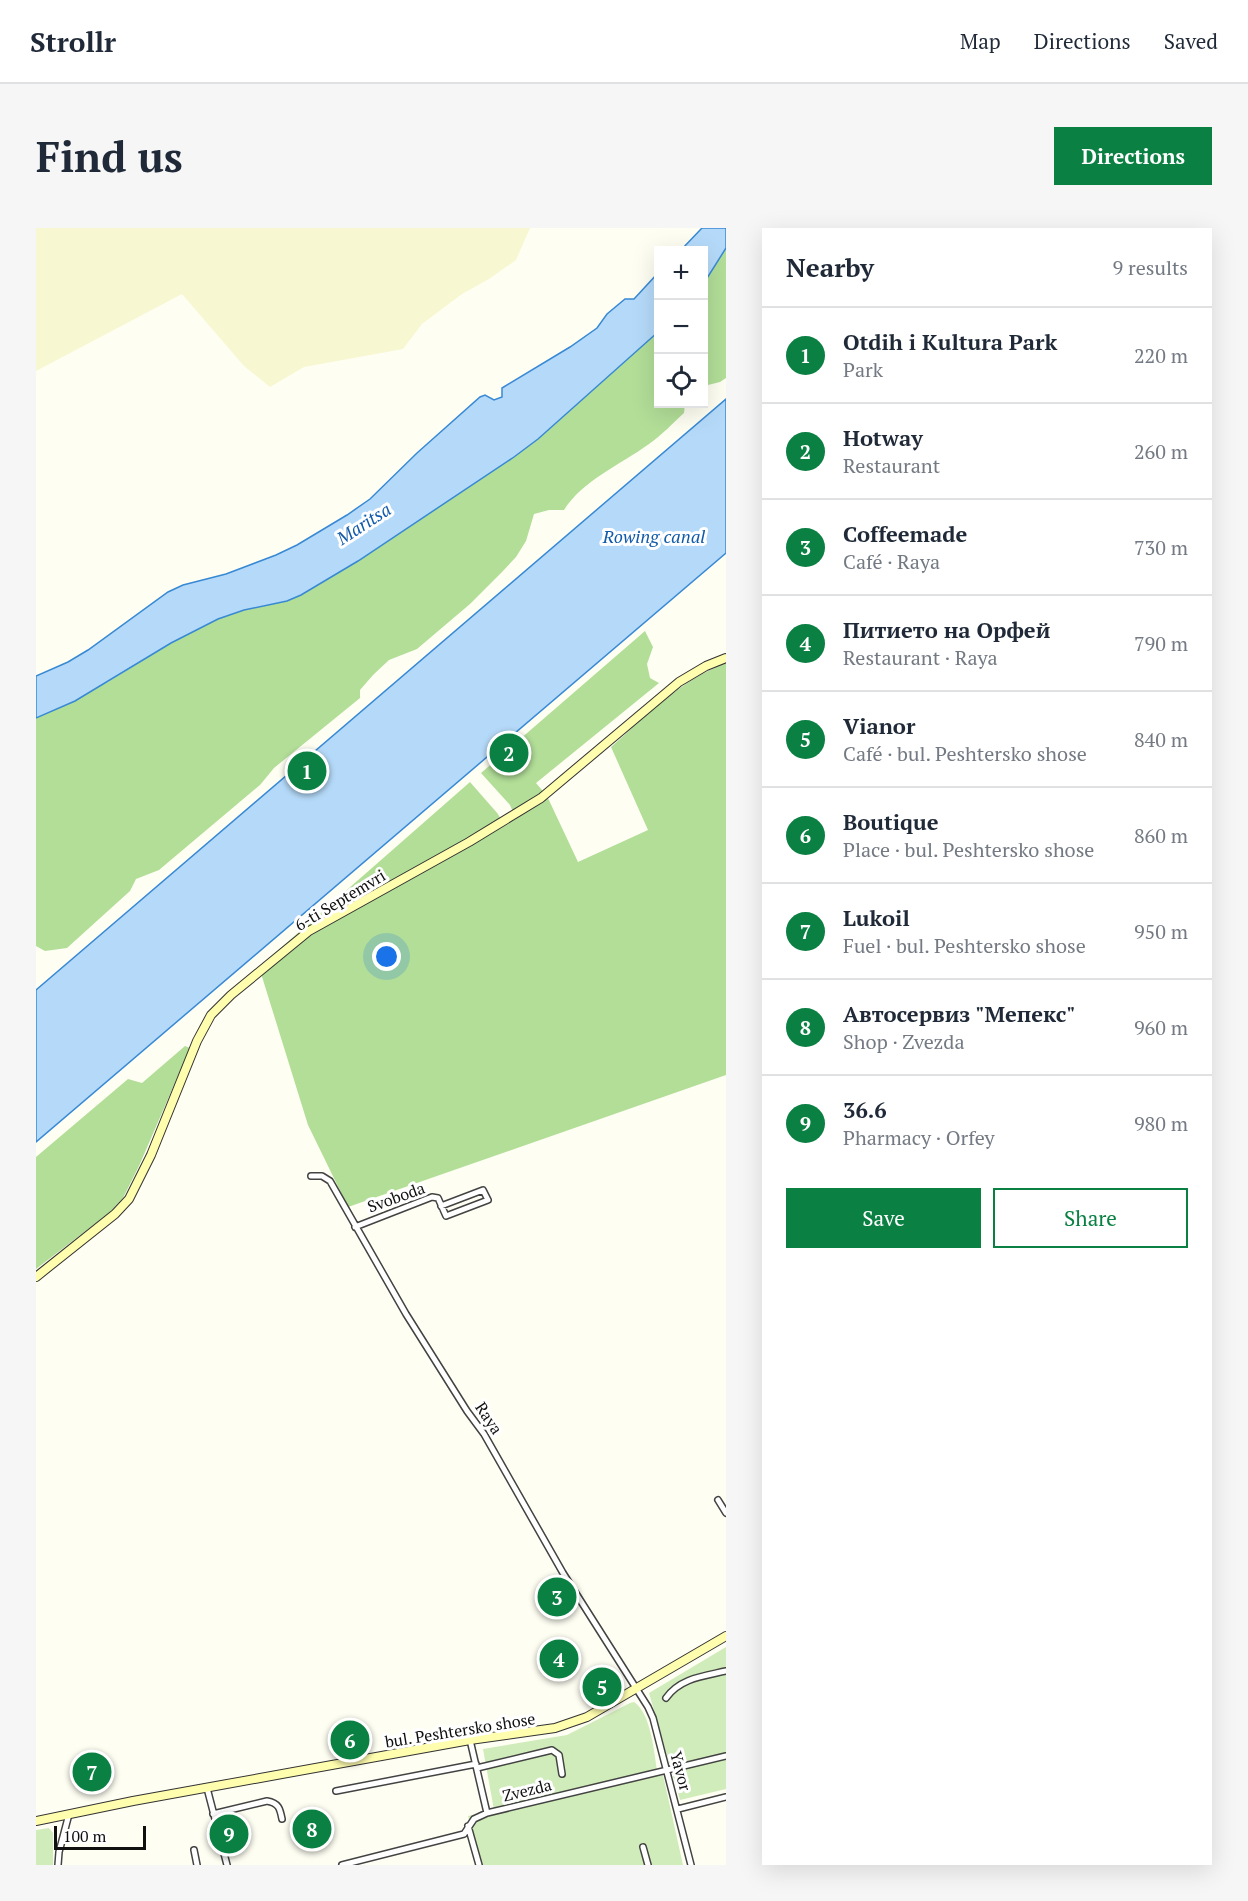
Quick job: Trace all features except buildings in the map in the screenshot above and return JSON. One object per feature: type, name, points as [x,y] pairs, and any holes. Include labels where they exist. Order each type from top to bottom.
[{"type":"street","name":"6-ti Septemvri","points":[[36,1277],[115,1214],[129,1199],[152,1155],[197,1041],[211,1015],[231,995],[309,931],[469,842],[541,798],[679,682],[706,666],[726,658]]},
{"type":"street","name":"Raya","points":[[311,1176],[322,1176],[330,1181],[406,1314],[484,1434],[563,1574],[635,1689]]},
{"type":"street","name":"Svoboda","points":[[355,1227],[432,1197],[438,1198],[441,1206],[446,1215],[488,1200],[483,1190],[441,1206]]},
{"type":"street","points":[[718,1500],[726,1513]]},
{"type":"street","name":"bul. Peshtersko shose","points":[[36,1821],[470,1740],[572,1724],[587,1718],[726,1636]]},
{"type":"street","points":[[666,1698],[671,1690],[686,1680],[726,1671]]},
{"type":"street","name":"Yavor","points":[[635,1689],[653,1718],[691,1865]]},
{"type":"street","points":[[470,1740],[487,1814]]},
{"type":"street","points":[[336,1791],[552,1750],[559,1755],[562,1774]]},
{"type":"street","name":"Zvezda","points":[[342,1865],[464,1834],[474,1819],[487,1814],[726,1756]]},
{"type":"street","points":[[207,1788],[227,1865]]},
{"type":"street","points":[[678,1809],[726,1797]]},
{"type":"street","points":[[213,1814],[267,1802],[279,1806],[282,1819]]},
{"type":"street","points":[[58,1865],[69,1814]]},
{"type":"street","points":[[468,1826],[479,1865]]},
{"type":"street","points":[[643,1846],[648,1865]]},
{"type":"street","points":[[194,1850],[197,1865]]},
{"type":"green space","points":[[36,228],[530,228],[516,260],[462,294],[422,324],[403,349],[304,367],[270,387],[244,366],[182,294],[36,371]]},
{"type":"green space","points":[[726,248],[726,378],[708,385],[708,300],[708,277]]},
{"type":"green space","points":[[654,336],[654,408],[685,408],[684,413],[638,452],[592,481],[572,499],[564,510],[549,510],[534,514],[526,541],[516,557],[470,604],[417,649],[389,660],[360,690],[360,698],[274,768],[260,785],[159,870],[136,879],[130,891],[67,948],[45,951],[36,946],[36,718],[108,682],[171,643],[218,619],[244,610],[287,601],[301,595],[358,561],[538,439]]},
{"type":"green space","points":[[645,631],[653,647],[647,664],[650,678],[659,683],[536,783],[547,796],[578,862],[648,830],[611,747],[679,689],[726,663],[726,1075],[348,1207],[308,1125],[259,967],[470,782],[498,814],[504,826],[516,819],[510,805],[481,773]]},
{"type":"green space","points":[[185,1046],[190,1048],[123,1198],[109,1213],[36,1269],[36,1157],[128,1079],[142,1083]]},
{"type":"green space","points":[[726,1647],[726,1789],[680,1800],[649,1693]]},
{"type":"green space","points":[[634,1702],[645,1716],[648,1725],[658,1776],[663,1775],[683,1865],[481,1865],[468,1816],[494,1810],[483,1749],[567,1735]]},
{"type":"green space","points":[[49,1828],[53,1833],[53,1865],[36,1865],[36,1830]]},
{"type":"water","points":[[702,228],[726,228],[726,248],[708,277],[708,246],[685,246]]},
{"type":"water","name":"Maritsa","points":[[654,277],[654,336],[538,439],[514,457],[358,561],[301,595],[287,601],[244,610],[218,619],[171,643],[75,701],[36,718],[36,676],[88,650],[168,592],[276,555],[347,515],[370,499],[480,397],[485,395],[494,400],[502,397],[502,388],[597,328],[607,314],[625,299],[634,299]]},
{"type":"water","name":"Rowing canal","points":[[726,399],[726,553],[36,1142],[36,990]]},
{"type":"place","name":"Hotway","points":[[509,753]]},
{"type":"place","name":"Otdih i Kultura Park","points":[[307,771]]},
{"type":"place","name":"Coffeemade","points":[[557,1597]]},
{"type":"place","name":"Питието на Орфей","points":[[559,1659]]},
{"type":"place","name":"Vianor","points":[[602,1687]]},
{"type":"place","name":"Boutique","points":[[350,1740]]},
{"type":"place","name":"Lukoil","points":[[92,1772]]},
{"type":"place","name":"Автосервиз \"Мепекс\"","points":[[312,1829]]},
{"type":"place","name":"36.6","points":[[229,1834]]}]
